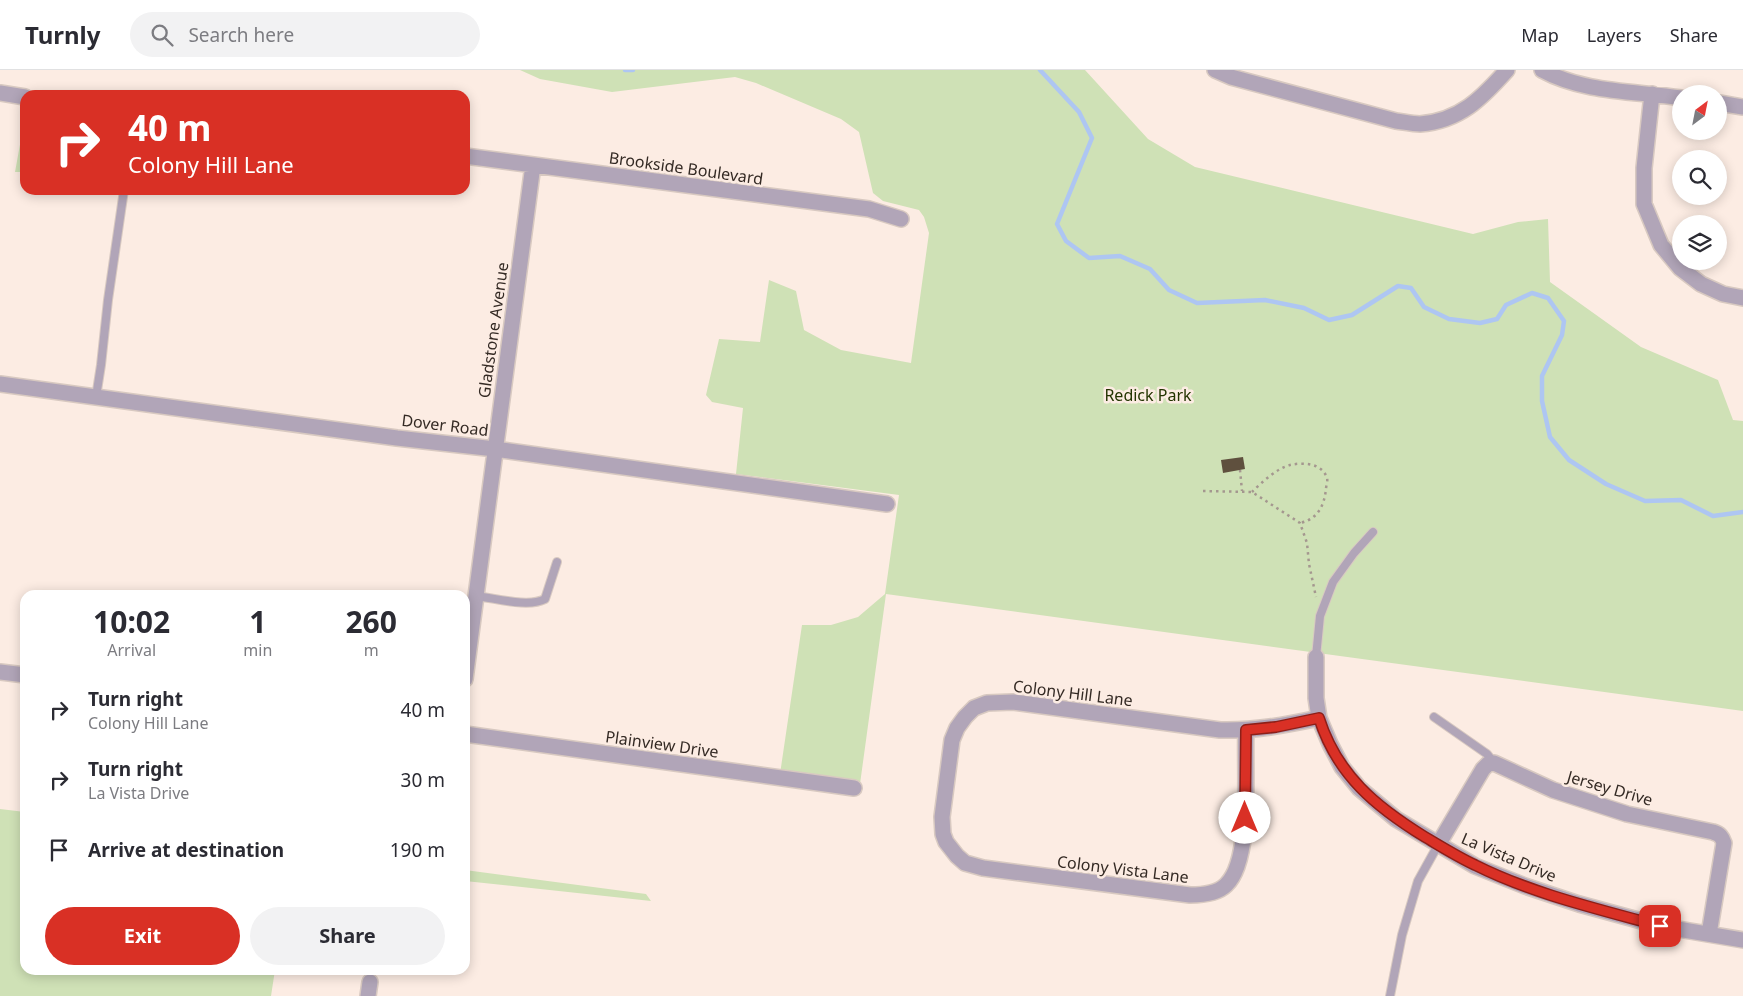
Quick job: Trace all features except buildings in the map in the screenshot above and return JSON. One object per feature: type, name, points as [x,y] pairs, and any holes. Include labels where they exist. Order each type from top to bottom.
[{"type":"street","points":[[1215,70],[1231,77],[1396,121],[1418,124],[1461,113],[1487,93],[1507,70]]},
{"type":"street","points":[[1542,70],[1555,77],[1594,88],[1672,97]]},
{"type":"street","points":[[0,93],[20,96]]},
{"type":"street","points":[[1652,94],[1644,168],[1644,204],[1661,245],[1680,268],[1701,284],[1723,294],[1743,298]]},
{"type":"street","points":[[1728,104],[1743,106]]},
{"type":"street","name":"Brookside Boulevard","points":[[470,157],[868,209],[901,219]]},
{"type":"street","name":"Gladstone Avenue","points":[[470,641],[533,165]]},
{"type":"street","name":"Dover Road","points":[[0,384],[397,438],[495,448],[887,504]]},
{"type":"street","name":"La Vista Drive","points":[[1316,657],[1316,698],[1323,730],[1342,767],[1359,788],[1396,819],[1475,866],[1534,889],[1579,904],[1660,926],[1743,940]]},
{"type":"street","points":[[0,672],[20,674]]},
{"type":"street","name":"Colony Hill Lane","points":[[950,850],[943,834],[942,817],[952,740],[964,717],[974,708],[987,703],[1013,702],[1220,730],[1276,727],[1319,718]]},
{"type":"street","name":"Colony Vista Lane","points":[[950,850],[965,862],[983,868],[1190,895],[1214,892],[1226,886],[1233,877],[1242,854],[1245,818],[1246,730]]},
{"type":"street","name":"Plainview Drive","points":[[470,735],[854,788]]},
{"type":"street","points":[[1438,845],[1483,769],[1488,764],[1497,764]]},
{"type":"street","name":"Jersey Drive","points":[[1497,764],[1553,790],[1627,814],[1719,834],[1724,844],[1709,934]]},
{"type":"lane","points":[[96,397],[102,365],[108,300],[123,195]]},
{"type":"lane","points":[[1316,657],[1320,616],[1333,582],[1354,553],[1373,532]]},
{"type":"lane","points":[[476,596],[529,603],[539,602],[545,599],[556,562]]},
{"type":"lane","points":[[1434,717],[1487,754],[1497,764]]},
{"type":"lane","points":[[1390,996],[1402,935],[1418,882],[1438,845]]},
{"type":"path","points":[[1252,492],[1264,480],[1289,465],[1313,464],[1321,469],[1327,478],[1325,501],[1317,516],[1310,521],[1300,523]]},
{"type":"path","points":[[1240,470],[1242,491]]},
{"type":"path","points":[[1203,491],[1252,492],[1300,523],[1307,543],[1309,564],[1320,616]]},
{"type":"green space","name":"Redick Park","points":[[520,70],[1085,70],[1148,139],[1195,167],[1473,234],[1518,222],[1548,219],[1550,282],[1641,347],[1718,380],[1733,420],[1743,421],[1743,711],[886,594],[860,784],[780,774],[802,625],[831,625],[858,617],[885,594],[899,495],[736,474],[743,408],[712,402],[706,395],[719,339],[760,342],[769,280],[796,291],[804,330],[841,350],[911,363],[929,233],[924,217],[919,210],[883,201],[873,193],[859,132],[841,119],[756,83],[735,77],[612,92],[540,79]]},
{"type":"green space","points":[[20,144],[20,172],[15,172]]},
{"type":"green space","points":[[0,809],[20,811],[20,975],[274,975],[271,996],[0,996]]},
{"type":"green space","points":[[470,871],[646,894],[651,901],[470,882]]},
{"type":"waterway","points":[[625,70],[633,70]]},
{"type":"waterway","points":[[1040,70],[1079,112],[1092,138],[1057,224],[1066,241],[1089,258],[1120,256],[1150,269],[1169,290],[1197,303],[1265,300],[1304,308],[1329,320],[1352,315],[1398,286],[1411,288],[1424,307],[1449,319],[1480,323],[1497,319],[1506,305],[1532,293],[1548,298],[1564,321],[1562,335],[1542,376],[1542,401],[1550,437],[1569,460],[1606,484],[1645,501],[1681,500],[1713,516],[1743,512]]},
{"type":"route","points":[[1245,818],[1246,730],[1276,727],[1319,718],[1342,767],[1359,788],[1396,819],[1438,845],[1475,866],[1525,886],[1579,904],[1660,926]]}]
